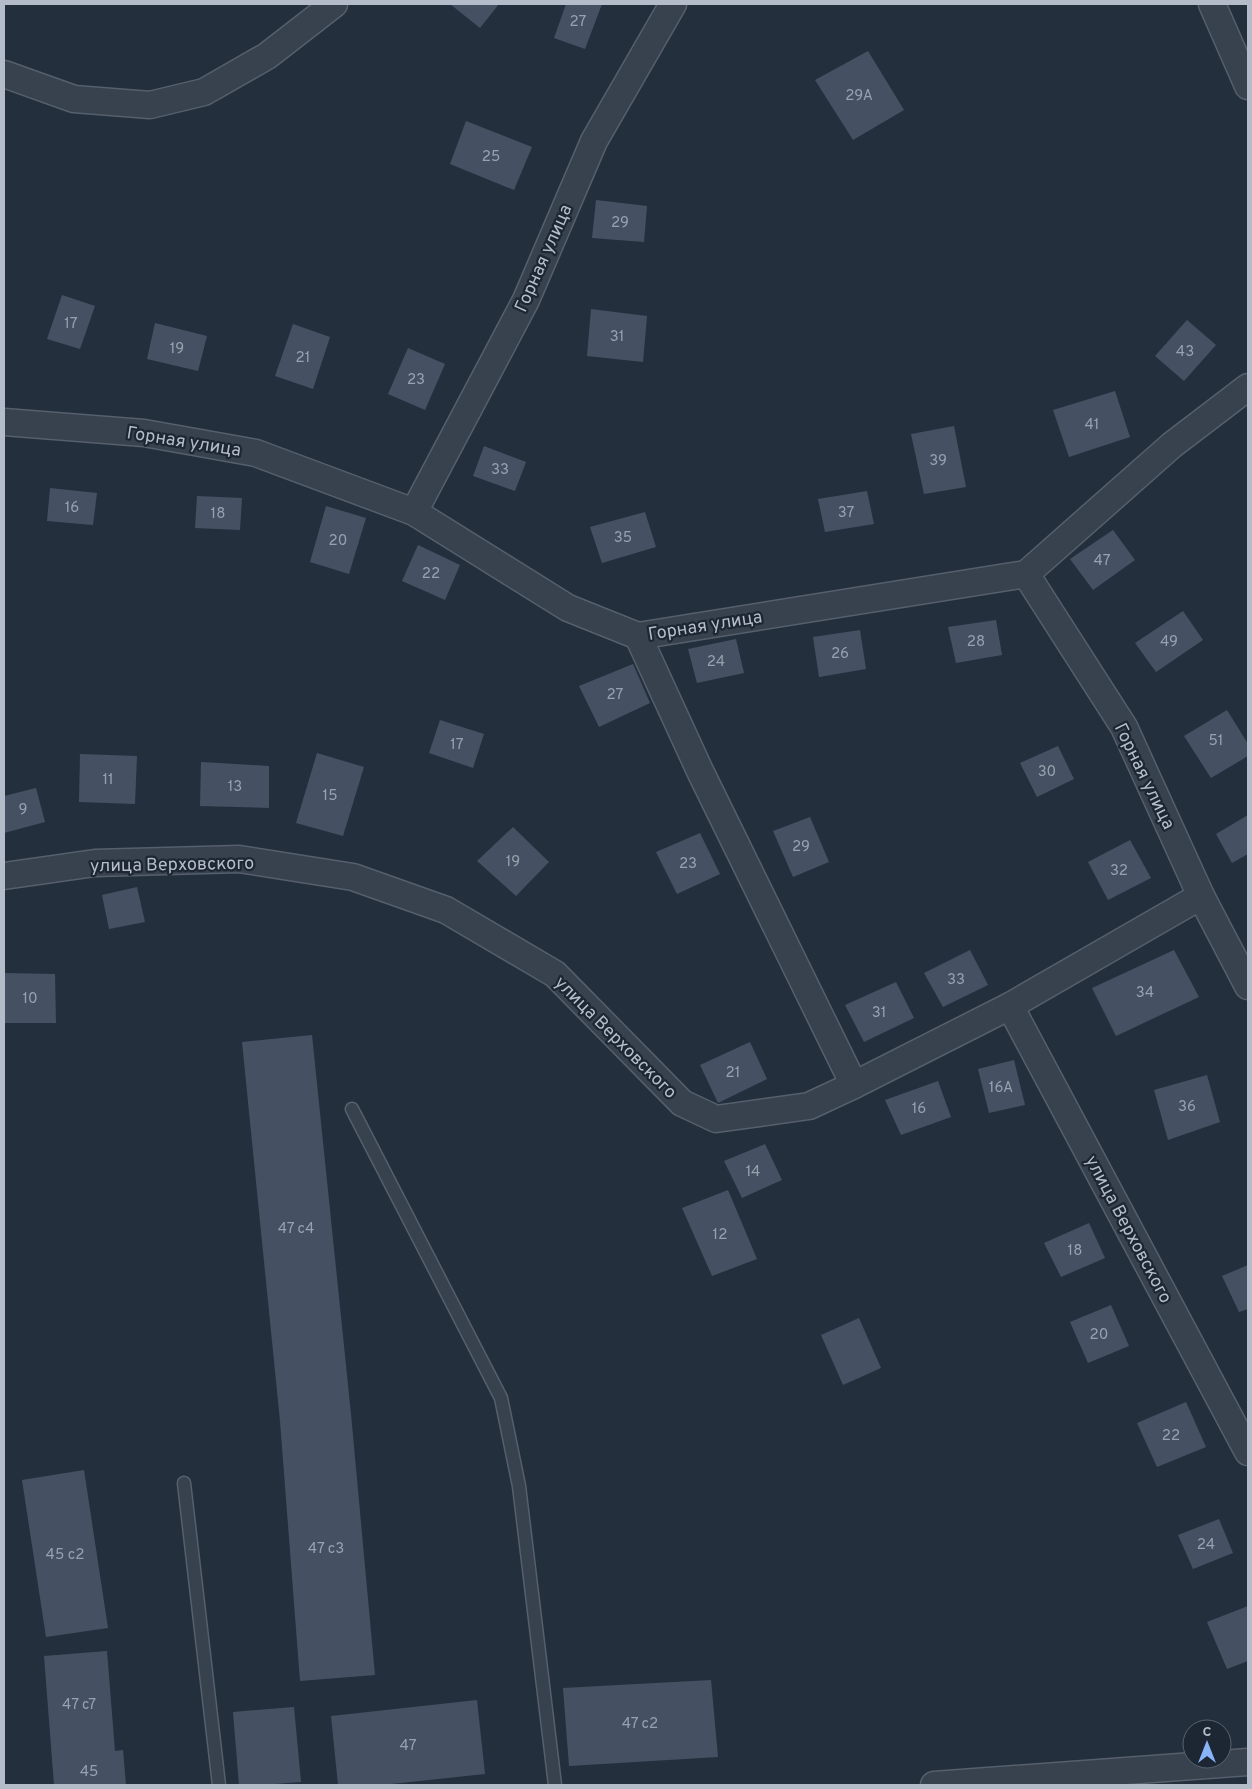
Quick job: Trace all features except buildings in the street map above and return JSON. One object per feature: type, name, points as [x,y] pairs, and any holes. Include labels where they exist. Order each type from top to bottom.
[{"type":"street","points":[[4,74],[74,99],[150,105],[204,92],[267,56],[334,4]]},
{"type":"street","name":"Горная улица","points":[[414,512],[526,300],[594,141],[673,4]]},
{"type":"street","points":[[1212,4],[1248,86]]},
{"type":"street","points":[[1026,574],[1172,445],[1248,387]]},
{"type":"street","name":"Горная улица","points":[[4,422],[144,433],[256,453],[414,512],[568,608],[638,636],[1026,574],[1124,727],[1201,896],[1248,986]]},
{"type":"street","points":[[638,636],[700,771],[854,1085]]},
{"type":"street","name":"улица Верховского","points":[[4,876],[95,863],[239,859],[353,877],[446,910],[555,974],[682,1103],[716,1119],[809,1106],[1010,1006],[1201,896]]},
{"type":"street","name":"улица Верховского","points":[[1010,1006],[1248,1452]]},
{"type":"street","points":[[934,1785],[1248,1762]]},
{"type":"lane","points":[[352,1109],[501,1398],[519,1486],[555,1785]]},
{"type":"lane","points":[[184,1484],[219,1785]]}]
